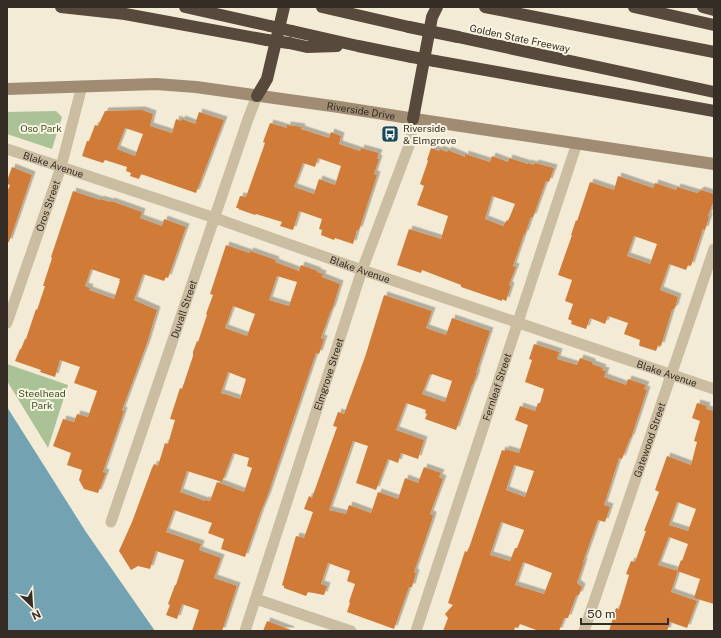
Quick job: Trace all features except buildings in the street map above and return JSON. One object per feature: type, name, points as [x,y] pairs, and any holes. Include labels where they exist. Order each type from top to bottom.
[{"type":"highway","points":[[61,7],[126,14],[307,47],[358,46]]},
{"type":"highway","points":[[185,7],[412,57],[714,111]]},
{"type":"highway","points":[[257,96],[267,79],[284,7]]},
{"type":"highway","name":"Golden State Freeway","points":[[322,7],[714,92]]},
{"type":"highway","points":[[413,119],[432,17],[437,7]]},
{"type":"highway","points":[[485,7],[714,52]]},
{"type":"highway","points":[[634,7],[714,24]]},
{"type":"highway","points":[[703,7],[714,10]]},
{"type":"main road","name":"Riverside Drive","points":[[7,88],[156,84],[196,87],[339,107],[714,164]]},
{"type":"street","name":"Oros Street","points":[[7,323],[61,167],[82,86]]},
{"type":"street","name":"Duvall Street","points":[[111,522],[257,96]]},
{"type":"street","name":"Elmgrove Street","points":[[245,631],[362,270],[410,143],[413,119]]},
{"type":"street","name":"Fernleaf Street","points":[[416,631],[577,143]]},
{"type":"street","name":"Blake Avenue","points":[[7,149],[215,218],[362,270],[714,389]]},
{"type":"street","name":"Gatewood Street","points":[[584,631],[714,249]]},
{"type":"street","points":[[256,599],[351,631]]},
{"type":"green space","name":"Oso Park","points":[[56,111],[62,117],[52,149],[7,134],[7,112]]},
{"type":"green space","name":"Steelhead Park","points":[[7,364],[68,385],[48,448],[7,381]]},
{"type":"water","points":[[7,407],[86,532],[155,631],[7,631]]},
{"type":"place","name":"Riverside & Elmgrove","points":[[390,134]]}]
